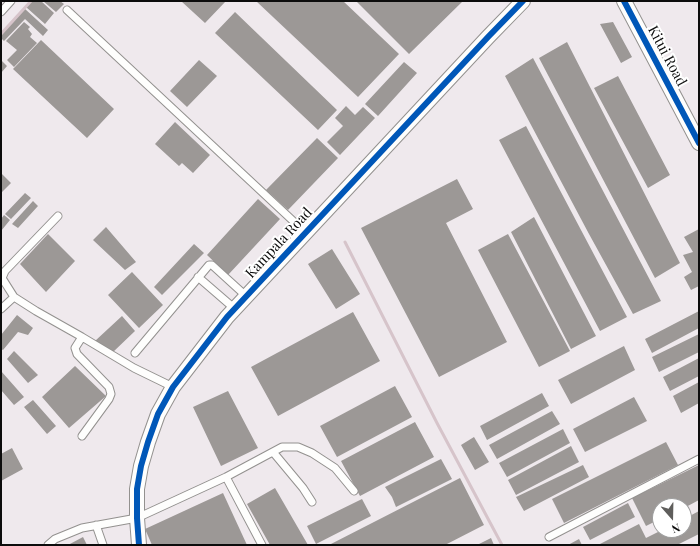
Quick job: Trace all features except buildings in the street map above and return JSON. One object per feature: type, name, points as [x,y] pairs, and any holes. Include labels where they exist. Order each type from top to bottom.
[{"type":"street","name":"Kampala Road","points":[[139,545],[137,489],[141,466],[158,414],[173,387],[227,317],[246,296],[523,1]]},
{"type":"street","name":"Kitui Road","points":[[624,1],[699,143]]},
{"type":"lane","points":[[1,12],[11,1]]},
{"type":"lane","points":[[67,10],[306,233]]},
{"type":"lane","points":[[58,216],[5,271],[2,278],[14,297],[134,368],[173,387]]},
{"type":"lane","points":[[135,353],[209,264],[212,265],[246,296]]},
{"type":"lane","points":[[198,277],[235,309]]},
{"type":"lane","points":[[1,309],[14,297]]},
{"type":"lane","points":[[82,337],[75,348],[77,354],[110,387],[111,394],[109,400],[82,436]]},
{"type":"lane","points":[[48,545],[55,539],[82,528],[137,518],[226,477],[282,447],[298,447],[312,453],[335,468],[354,491]]},
{"type":"lane","points":[[273,452],[303,488],[312,502]]},
{"type":"lane","points":[[549,538],[699,459]]},
{"type":"lane","points":[[226,477],[262,545]]},
{"type":"lane","points":[[96,526],[103,545]]},
{"type":"shaded area","points":[[1,1],[699,1],[699,545],[1,545]]},
{"type":"railway","points":[[1,34],[31,1]]},
{"type":"railway","points":[[345,242],[437,423],[502,545]]},
{"type":"cycle path","points":[[139,545],[137,489],[141,466],[158,414],[173,387],[227,317],[523,1]]},
{"type":"cycle path","points":[[624,1],[699,143]]}]
